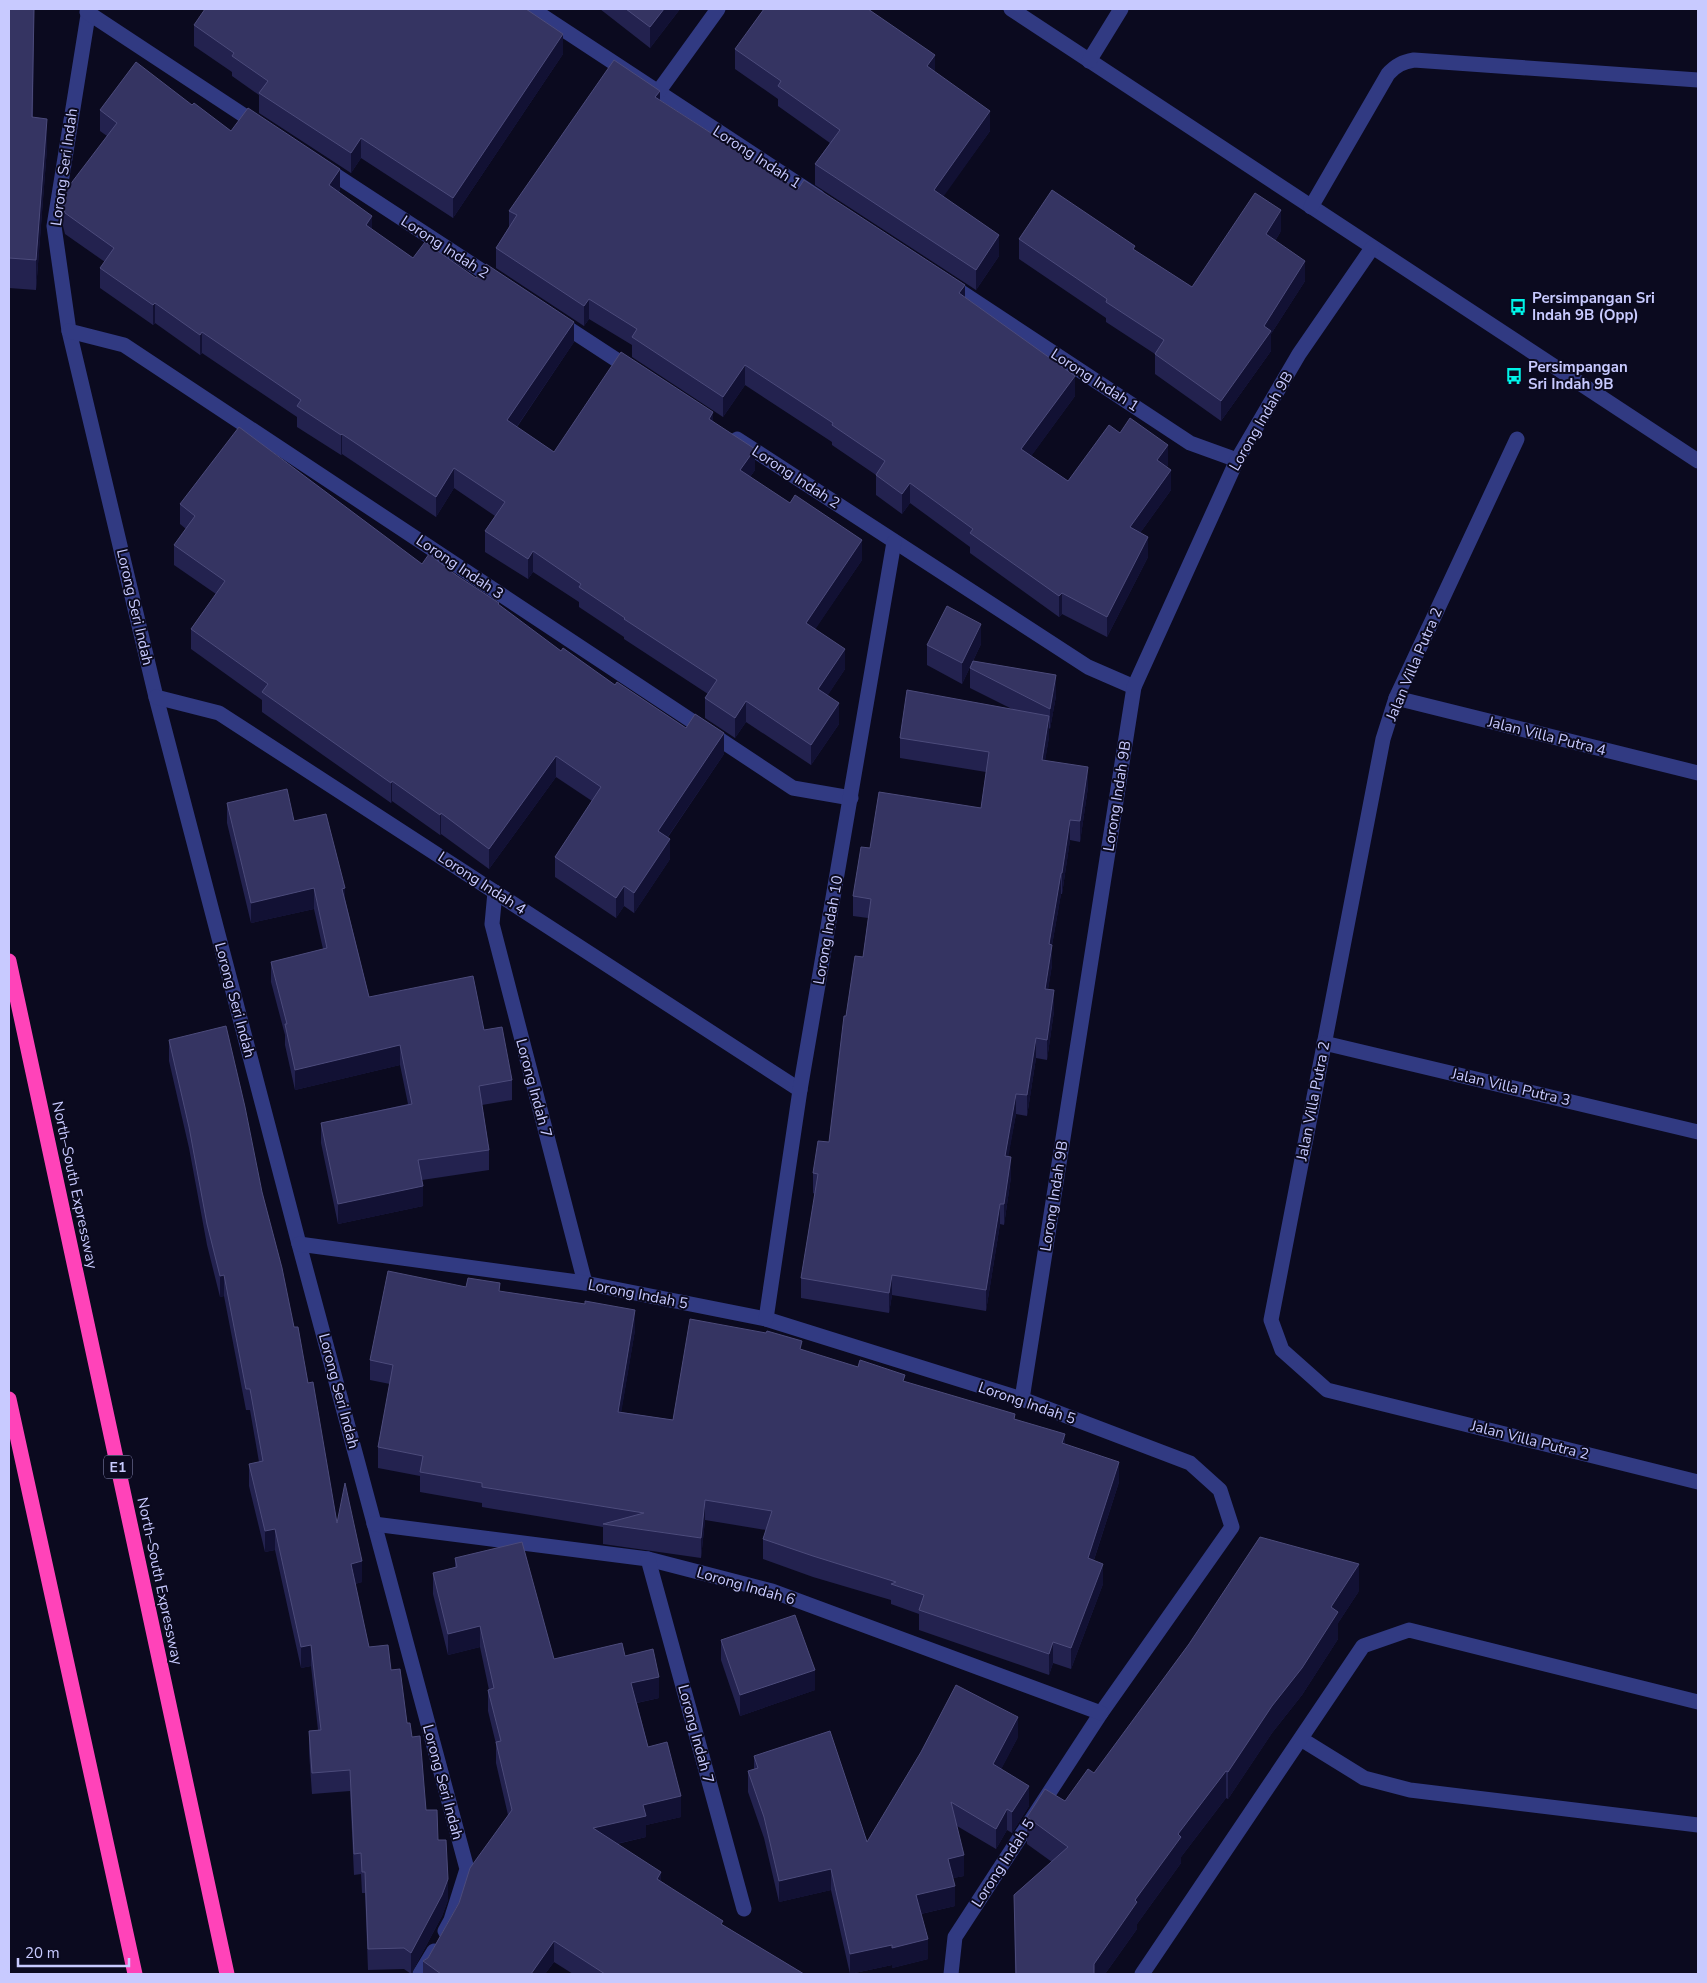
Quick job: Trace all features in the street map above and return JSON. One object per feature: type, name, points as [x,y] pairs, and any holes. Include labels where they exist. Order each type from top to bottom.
[{"type":"highway","name":"North–South Expressway","points":[[9,961],[226,1974]]},
{"type":"highway","points":[[9,1399],[135,1974]]},
{"type":"street","name":"Lorong Indah 1","points":[[532,9],[833,207]]},
{"type":"street","points":[[658,92],[718,9]]},
{"type":"street","points":[[1010,9],[1698,462]]},
{"type":"street","points":[[1090,61],[1121,9]]},
{"type":"street","points":[[88,10],[270,132]]},
{"type":"street","name":"Lorong Seri Indah","points":[[88,10],[54,226],[69,331],[156,697],[299,1244],[467,1869],[451,1920],[420,1974]]},
{"type":"street","points":[[1311,207],[1388,74],[1404,62],[1414,60],[1698,80]]},
{"type":"street","name":"Lorong Indah 2","points":[[312,159],[511,290]]},
{"type":"street","name":"Lorong Indah 9B","points":[[1022,1399],[1134,687],[1237,460],[1299,354],[1372,248]]},
{"type":"street","name":"Lorong Indah 1","points":[[941,279],[1190,443],[1237,460]]},
{"type":"street","points":[[545,312],[644,378]]},
{"type":"street","name":"Lorong Indah 3","points":[[69,331],[124,345],[793,788],[852,798]]},
{"type":"street","name":"Lorong Indah 2","points":[[728,432],[1088,668],[1134,687]]},
{"type":"street","name":"Jalan Villa Putra 2","points":[[1517,439],[1396,698],[1383,739],[1270,1320],[1282,1350],[1327,1390],[1698,1482]]},
{"type":"street","name":"Lorong Indah 10","points":[[766,1319],[800,1090],[852,798],[894,542]]},
{"type":"street","name":"Lorong Indah 4","points":[[156,697],[220,713],[800,1090]]},
{"type":"street","name":"Jalan Villa Putra 4","points":[[1396,698],[1698,773]]},
{"type":"street","name":"Lorong Indah 7","points":[[495,892],[492,924],[585,1284]]},
{"type":"street","name":"Jalan Villa Putra 3","points":[[1324,1042],[1698,1132]]},
{"type":"street","name":"Lorong Indah 5","points":[[299,1244],[585,1284],[766,1319],[1022,1399],[1190,1463],[1220,1490],[1232,1527],[1101,1713],[955,1937],[951,1974]]},
{"type":"street","name":"Lorong Indah 6","points":[[374,1524],[648,1559],[772,1591],[1101,1713]]},
{"type":"street","name":"Lorong Indah 7","points":[[648,1559],[744,1909]]},
{"type":"street","points":[[1142,1974],[1363,1646],[1409,1630],[1698,1702]]},
{"type":"street","points":[[1300,1739],[1364,1778],[1410,1790],[1698,1825]]},
{"type":"building","points":[[9,9],[34,9],[32,117],[47,119],[36,260],[9,258]]},
{"type":"building","points":[[205,9],[526,9],[563,34],[453,198],[361,138],[351,153],[259,93],[268,81],[232,56],[234,53],[194,25]]},
{"type":"building","points":[[626,9],[664,9],[650,27]]},
{"type":"building","points":[[764,9],[868,9],[935,55],[927,66],[990,111],[934,190],[999,235],[976,270],[815,164],[840,130],[778,86],[781,81],[735,49]]},
{"type":"building","points":[[614,60],[660,91],[655,97],[798,189],[804,180],[965,285],[959,293],[1075,376],[1021,449],[1068,481],[1109,425],[1120,433],[1130,418],[1168,445],[1157,460],[1171,470],[1130,527],[1148,537],[1107,617],[1062,593],[1059,596],[970,533],[973,529],[910,483],[902,494],[876,475],[885,461],[832,425],[833,423],[745,365],[723,397],[632,337],[637,329],[589,299],[584,306],[496,248],[517,215],[509,211]]},
{"type":"building","points":[[136,62],[192,105],[194,103],[231,131],[248,108],[340,169],[329,185],[372,216],[366,225],[413,258],[425,242],[476,278],[486,264],[574,322],[507,420],[554,452],[621,352],[713,412],[709,419],[755,449],[740,470],[790,503],[795,495],[862,540],[806,623],[845,649],[818,689],[839,703],[811,745],[746,701],[735,718],[705,698],[717,680],[624,619],[579,587],[581,584],[533,551],[528,559],[485,531],[505,502],[454,468],[436,497],[297,406],[301,400],[202,332],[200,335],[155,303],[153,305],[100,268],[114,248],[65,213],[63,206],[66,190],[117,123],[100,110]]},
{"type":"building","points":[[1052,190],[1135,246],[1133,249],[1192,287],[1255,193],[1281,210],[1266,234],[1305,261],[1264,326],[1271,331],[1221,401],[1155,354],[1164,340],[1106,302],[1107,299],[1019,239]]},
{"type":"building","points":[[239,427],[422,564],[429,554],[456,575],[499,603],[561,651],[563,648],[615,685],[617,682],[686,728],[695,714],[724,733],[658,831],[670,839],[634,893],[624,886],[616,898],[555,857],[601,787],[556,756],[489,849],[441,813],[440,815],[392,781],[391,783],[262,692],[268,684],[191,629],[225,581],[174,545],[195,516],[180,504]]},
{"type":"building","points":[[947,606],[981,624],[962,663],[927,645]]},
{"type":"building","points":[[973,661],[1056,675],[1050,709],[970,668]]},
{"type":"building","points":[[907,690],[1049,716],[1042,760],[1088,767],[1080,821],[1070,820],[1049,944],[1052,945],[1045,989],[1054,990],[1047,1040],[1036,1038],[1027,1095],[1016,1094],[1005,1156],[1011,1157],[1004,1204],[1000,1204],[986,1290],[892,1275],[889,1293],[801,1278],[818,1174],[813,1173],[818,1141],[829,1142],[844,1016],[846,1016],[855,956],[863,957],[871,899],[853,896],[861,847],[870,848],[879,792],[981,808],[989,752],[900,738]]},
{"type":"building","points":[[287,789],[294,821],[326,814],[345,888],[342,889],[369,997],[473,976],[484,1030],[502,1027],[512,1080],[479,1086],[489,1150],[418,1160],[423,1186],[338,1204],[321,1123],[412,1104],[400,1045],[295,1070],[285,1024],[287,1024],[271,962],[327,948],[314,888],[251,903],[227,803]]},
{"type":"building","points":[[226,1026],[294,1327],[298,1327],[308,1383],[313,1382],[337,1523],[345,1483],[362,1561],[351,1564],[369,1647],[388,1645],[391,1670],[400,1669],[407,1723],[410,1723],[412,1737],[420,1736],[426,1810],[437,1810],[438,1840],[446,1840],[448,1879],[442,1895],[411,1953],[404,1948],[368,1949],[365,1872],[362,1872],[361,1853],[354,1854],[350,1770],[312,1773],[309,1731],[321,1730],[311,1645],[301,1647],[275,1529],[265,1531],[249,1464],[263,1461],[250,1389],[246,1389],[224,1275],[220,1276],[207,1224],[189,1127],[169,1040]]},
{"type":"building","points":[[388,1271],[466,1287],[468,1278],[500,1283],[499,1291],[585,1304],[585,1301],[635,1310],[618,1412],[673,1420],[690,1319],[766,1333],[767,1331],[802,1341],[800,1349],[858,1367],[860,1360],[905,1375],[903,1381],[1015,1414],[1014,1419],[1065,1434],[1062,1443],[1119,1462],[1088,1558],[1103,1564],[1071,1648],[1053,1642],[1049,1654],[919,1610],[924,1595],[891,1584],[896,1582],[763,1539],[772,1511],[705,1500],[701,1538],[603,1524],[644,1513],[482,1487],[482,1483],[420,1472],[423,1456],[378,1447],[393,1365],[370,1360]]},
{"type":"building","points":[[1260,1537],[1359,1564],[1331,1607],[1338,1612],[1302,1668],[1272,1706],[1228,1772],[1226,1771],[1178,1834],[1181,1837],[1135,1900],[1137,1902],[1094,1964],[1094,1974],[1016,1974],[1014,1895],[1068,1847],[1027,1817],[1045,1789],[1065,1801],[1088,1769],[1094,1773],[1189,1644]]},
{"type":"building","points":[[522,1542],[554,1659],[622,1643],[625,1656],[653,1649],[659,1677],[631,1683],[648,1747],[667,1742],[681,1796],[643,1805],[646,1816],[593,1828],[661,1872],[657,1879],[723,1921],[721,1924],[804,1974],[605,1974],[554,1941],[531,1974],[441,1974],[423,1961],[428,1958],[459,1903],[470,1868],[512,1810],[496,1742],[501,1741],[488,1690],[494,1688],[480,1626],[448,1634],[433,1573],[457,1567],[455,1558]]},
{"type":"building","points":[[795,1615],[815,1670],[740,1695],[721,1640]]},
{"type":"building","points":[[956,1685],[1018,1717],[993,1764],[1029,1786],[1012,1812],[1007,1809],[996,1829],[951,1802],[964,1855],[948,1859],[955,1886],[916,1895],[928,1939],[892,1948],[892,1945],[850,1954],[831,1869],[779,1881],[764,1817],[748,1771],[758,1768],[754,1756],[830,1731],[867,1842],[921,1752]]},
{"type":"place","name":"Persimpangan Sri Indah 9B (Opp)","points":[[1518,307]]},
{"type":"place","name":"Persimpangan Sri Indah 9B","points":[[1514,376]]}]
